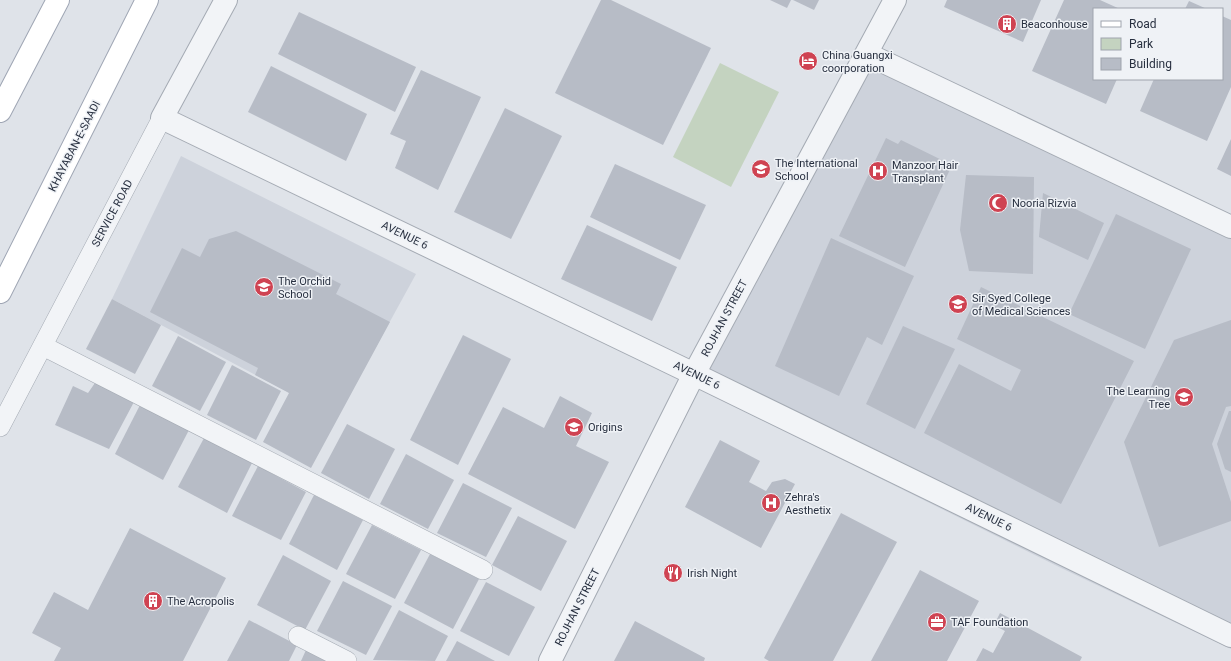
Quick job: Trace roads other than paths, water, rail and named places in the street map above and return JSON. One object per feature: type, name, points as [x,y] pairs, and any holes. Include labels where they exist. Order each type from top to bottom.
[{"type":"main road","points":[[0,111],[58,0]]},
{"type":"main road","name":"KHAYABAN-E-SAADI","points":[[0,292],[147,0]]},
{"type":"street","name":"SERVICE ROAD","points":[[162,118],[226,0]]},
{"type":"street","name":"ROJHAN STREET","points":[[550,661],[694,374],[895,0]]},
{"type":"street","points":[[867,54],[1231,227]]},
{"type":"street","name":"AVENUE 6","points":[[162,118],[694,374],[1231,636]]},
{"type":"lane","name":"SERVICE ROAD","points":[[0,427],[162,118]]},
{"type":"lane","points":[[43,346],[483,570]]},
{"type":"lane","points":[[298,636],[347,661]]},
{"type":"place","name":"Beaconhouse","points":[[1007,24]]},
{"type":"place","name":"China Guangxi coorporation","points":[[808,61]]},
{"type":"place","name":"The International School","points":[[761,169]]},
{"type":"place","name":"Manzoor Hair Transplant","points":[[878,171]]},
{"type":"place","name":"Nooria Rizvia","points":[[998,203]]},
{"type":"place","name":"The Orchid School","points":[[264,287]]},
{"type":"place","name":"Sir Syed College of Medical Sciences","points":[[958,304]]},
{"type":"place","name":"The Learning Tree","points":[[1184,397]]},
{"type":"place","name":"Origins","points":[[574,427]]},
{"type":"place","name":"Zehra's Aesthetix","points":[[771,503]]},
{"type":"place","name":"Irish Night","points":[[673,573]]},
{"type":"place","name":"The Acropolis","points":[[153,601]]},
{"type":"place","name":"TAF Foundation","points":[[937,622]]}]
